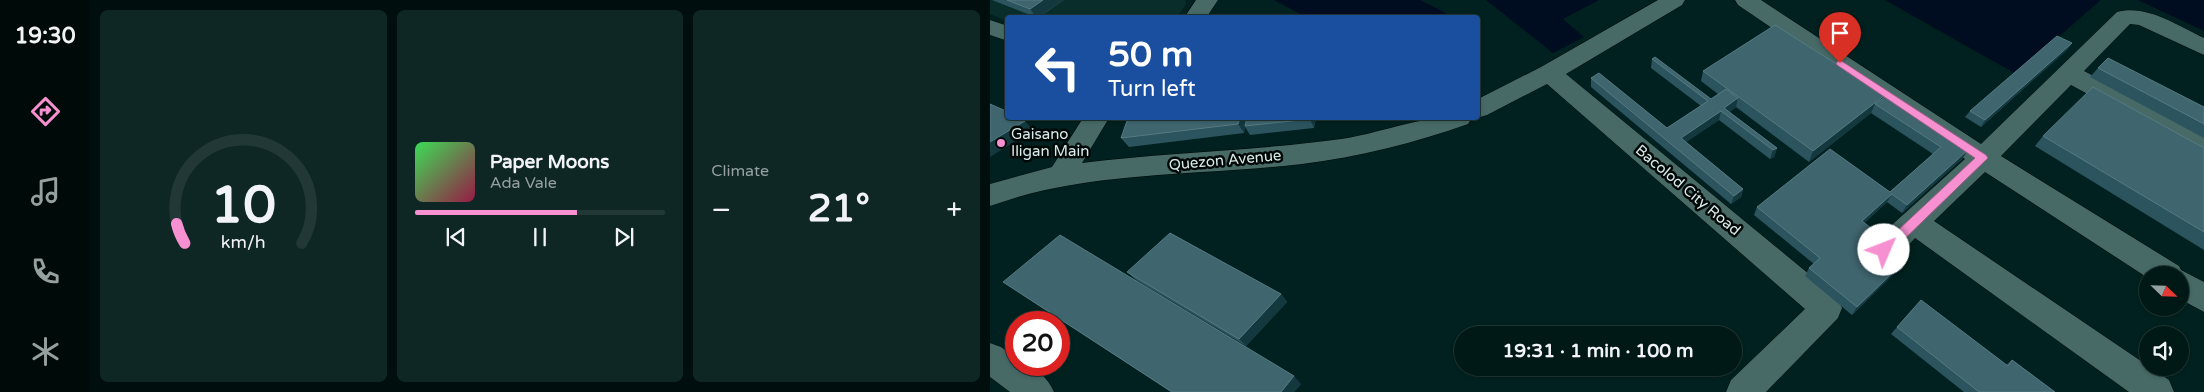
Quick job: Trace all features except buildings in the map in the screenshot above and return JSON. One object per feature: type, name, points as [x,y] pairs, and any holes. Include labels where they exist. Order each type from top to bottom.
[{"type":"street","points":[[1197,15],[1207,0]]},
{"type":"street","points":[[1480,108],[1549,73],[1674,0]]},
{"type":"street","points":[[1746,0],[1983,158],[2154,266]]},
{"type":"street","points":[[1884,250],[1983,158],[2125,17],[2143,18],[2204,47]]},
{"type":"street","points":[[990,27],[1005,33]]},
{"type":"street","name":"Bacolod City Road","points":[[1549,73],[1827,308],[1743,392]]},
{"type":"street","points":[[2068,73],[2204,145]]},
{"type":"street","points":[[1061,174],[1095,120]]},
{"type":"street","name":"Quezon Avenue","points":[[990,195],[1061,174],[1351,146],[1430,129],[1454,120]]},
{"type":"street","points":[[1914,222],[2156,392]]},
{"type":"street","points":[[2189,289],[2204,298]]},
{"type":"street","points":[[990,358],[1037,392]]},
{"type":"shaded area","points":[[990,0],[1185,0],[1186,4],[1178,15],[1005,15],[1005,20],[990,14]]},
{"type":"water","points":[[1274,0],[1420,0],[1448,15],[1302,15]]},
{"type":"water","points":[[1486,0],[1599,0],[1563,19],[1584,37],[1553,53]]},
{"type":"water","points":[[1885,0],[2101,0],[2016,74]]},
{"type":"water","points":[[2138,0],[2204,0],[2204,31]]},
{"type":"pier","points":[[1882,0],[2016,74],[2103,0],[2018,76],[2015,76]]},
{"type":"place","name":"Gaisano Iligan Main","points":[[1001,143]]},
{"type":"route","points":[[1840,63],[1983,158],[1884,250]]}]
